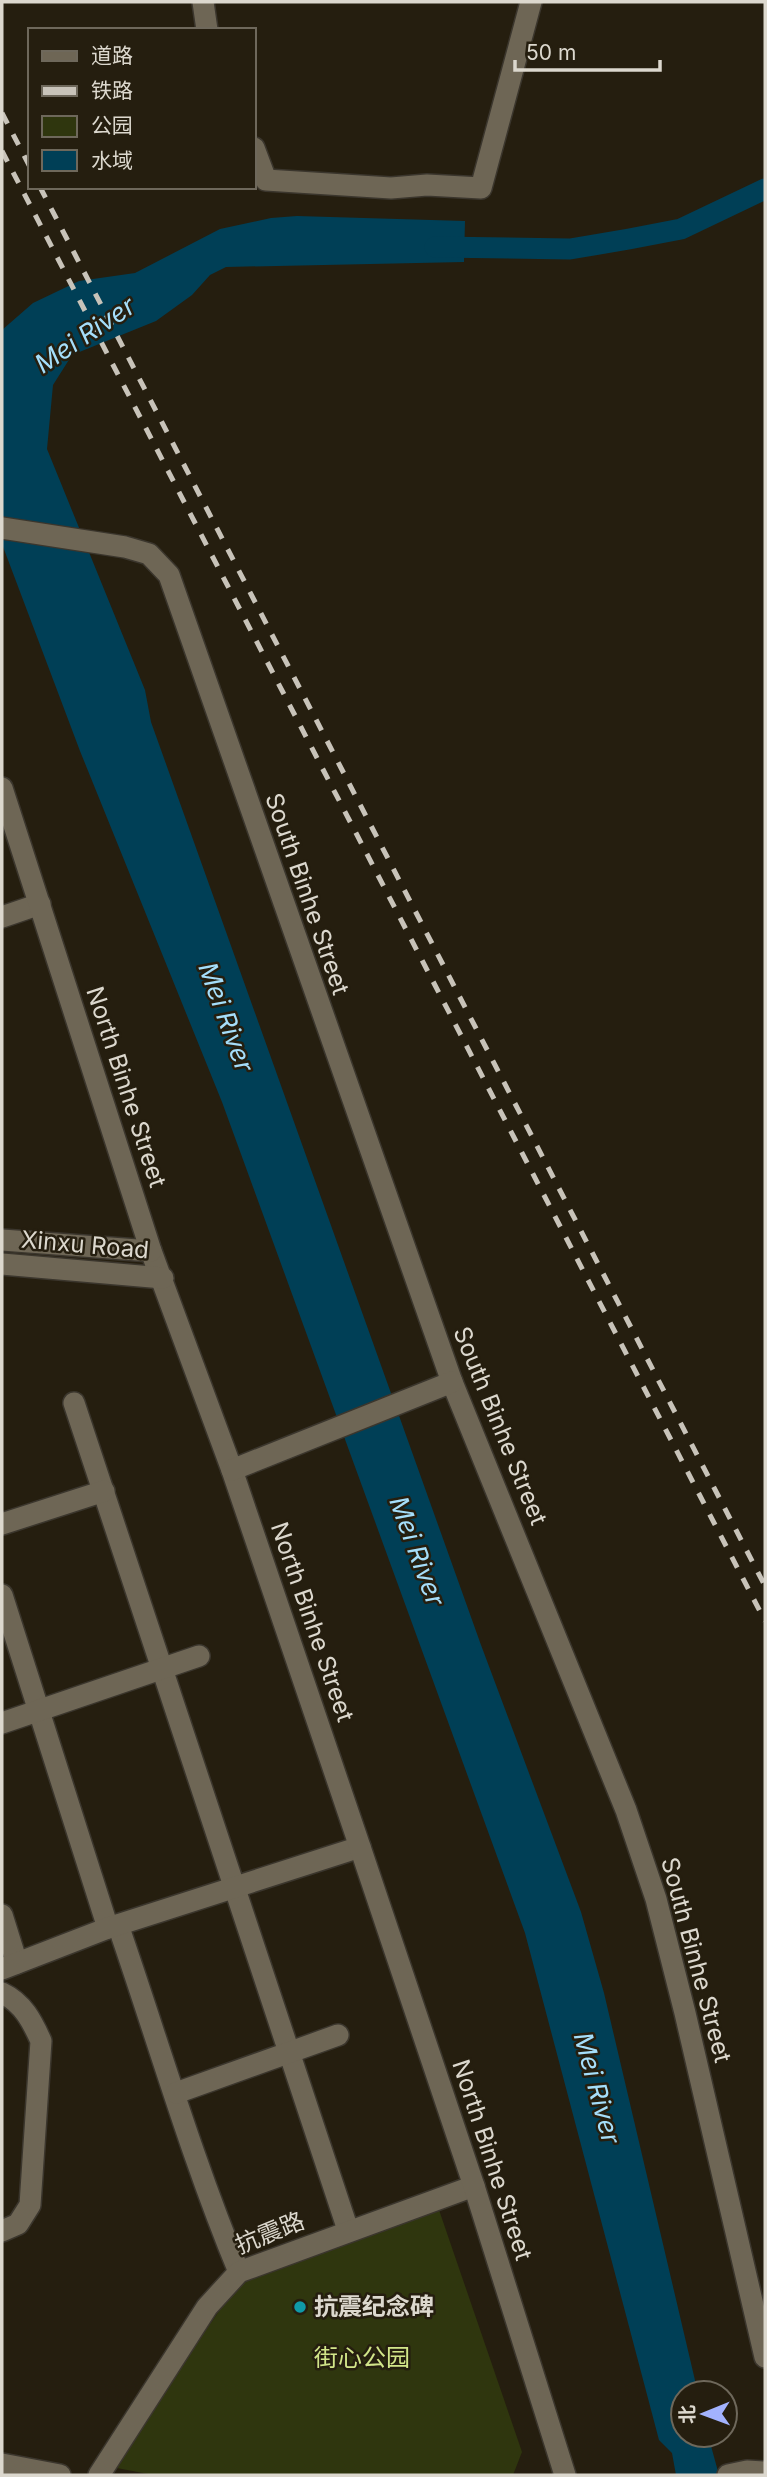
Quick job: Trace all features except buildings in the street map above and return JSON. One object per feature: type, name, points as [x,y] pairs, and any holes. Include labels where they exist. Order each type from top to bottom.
[{"type":"street","points":[[202,2],[207,28]]},
{"type":"street","points":[[256,153],[266,180],[391,188],[427,185],[481,188],[531,2]]},
{"type":"street","name":"South Binhe Street","points":[[2,528],[125,547],[149,554],[169,575],[452,1382],[626,1810],[656,1899],[765,2357]]},
{"type":"street","name":"North Binhe Street","points":[[2,788],[151,1251],[232,1470],[360,1847],[474,2186],[565,2475]]},
{"type":"street","points":[[2,917],[40,904]]},
{"type":"street","name":"Xinxu Road","points":[[2,1240],[151,1251]]},
{"type":"street","name":"Xinxu Road","points":[[2,1265],[163,1278]]},
{"type":"street","points":[[232,1470],[321,1437],[452,1382]]},
{"type":"street","points":[[74,1403],[348,2230]]},
{"type":"street","points":[[2,1524],[104,1491]]},
{"type":"street","points":[[2,1595],[113,1927],[176,2093],[205,2191],[239,2272]]},
{"type":"street","points":[[2,1723],[199,1656]]},
{"type":"street","points":[[2,1915],[9,1966],[113,1927],[360,1847]]},
{"type":"street","points":[[2,1993],[14,1998],[32,2019],[41,2042],[30,2205],[18,2224],[2,2231]]},
{"type":"street","points":[[176,2093],[338,2035]]},
{"type":"street","name":"抗震路","points":[[99,2475],[206,2307],[239,2272],[474,2186]]},
{"type":"street","points":[[2,2464],[60,2475]]},
{"type":"green space","name":"街心公园","points":[[438,2207],[522,2452],[513,2475],[153,2475],[117,2468],[137,2430],[235,2288],[250,2273]]},
{"type":"water","points":[[297,216],[465,221],[464,262],[226,267],[210,275],[192,295],[156,321],[72,355],[53,385],[47,449],[145,690],[151,722],[481,1645],[581,1912],[604,1993],[695,2379],[669,2379],[669,2449],[712,2449],[719,2475],[676,2475],[672,2453],[659,2440],[525,1933],[222,1102],[80,751],[2,544],[2,330],[33,303],[79,281],[135,273],[220,229],[271,218]]},
{"type":"waterway","name":"Mei River","points":[[435,247],[570,249],[629,239],[681,229],[765,189]]},
{"type":"railway","points":[[2,113],[28,163]]},
{"type":"railway","points":[[2,151],[765,1621]]},
{"type":"railway","points":[[41,189],[765,1586]]},
{"type":"place","name":"抗震纪念碑","points":[[300,2307]]}]
